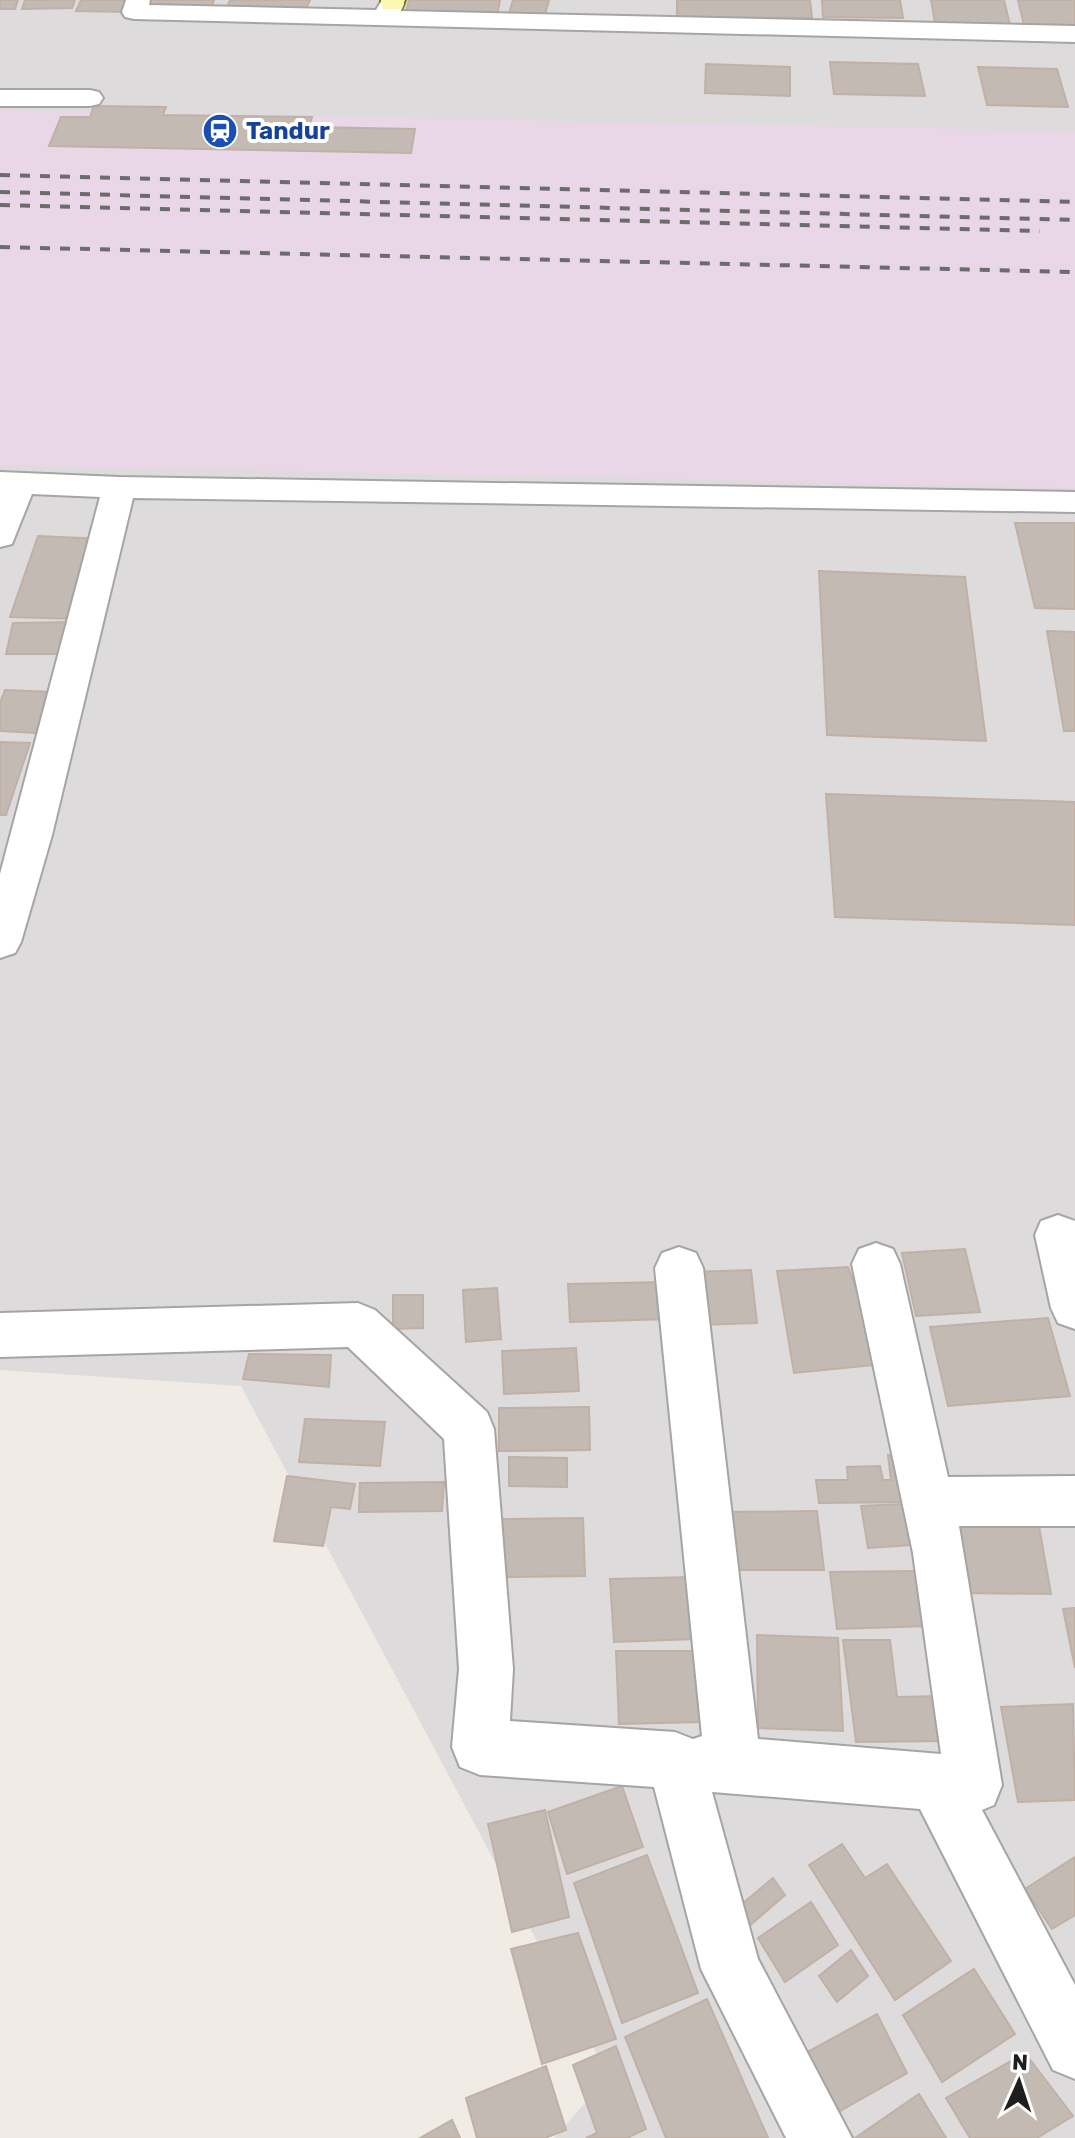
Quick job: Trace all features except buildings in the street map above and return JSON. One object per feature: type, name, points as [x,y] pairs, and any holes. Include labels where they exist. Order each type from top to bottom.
[{"type":"street","points":[[138,0],[134,12],[390,7],[1075,34]]},
{"type":"street","points":[[918,0],[924,30]]},
{"type":"street","points":[[0,98],[90,98]]},
{"type":"street","points":[[0,536],[10,482],[119,487],[1075,502]]},
{"type":"street","points":[[0,942],[32,835],[119,487]]},
{"type":"street","points":[[1058,1235],[1075,1308]]},
{"type":"street","points":[[0,1335],[358,1325],[469,1429],[486,1669],[480,1747],[974,1785],[939,1553],[876,1264]]},
{"type":"street","points":[[679,1268],[733,1765]]},
{"type":"street","points":[[928,1502],[1075,1501]]},
{"type":"street","points":[[675,1760],[731,1969],[820,2138]]},
{"type":"street","points":[[937,1783],[1075,2048]]},
{"type":"shaded area","points":[[0,0],[1075,0],[1075,2138],[554,2138],[609,2076],[241,1386],[0,1370]]},
{"type":"shaded area","points":[[0,110],[1075,131],[1075,488],[0,465]]},
{"type":"railway","points":[[0,175],[1075,202]]},
{"type":"railway","points":[[0,192],[1075,220]]},
{"type":"railway","points":[[0,205],[1040,231]]},
{"type":"railway","points":[[0,247],[1075,272]]},
{"type":"place","name":"Tandur","points":[[220,131]]}]
